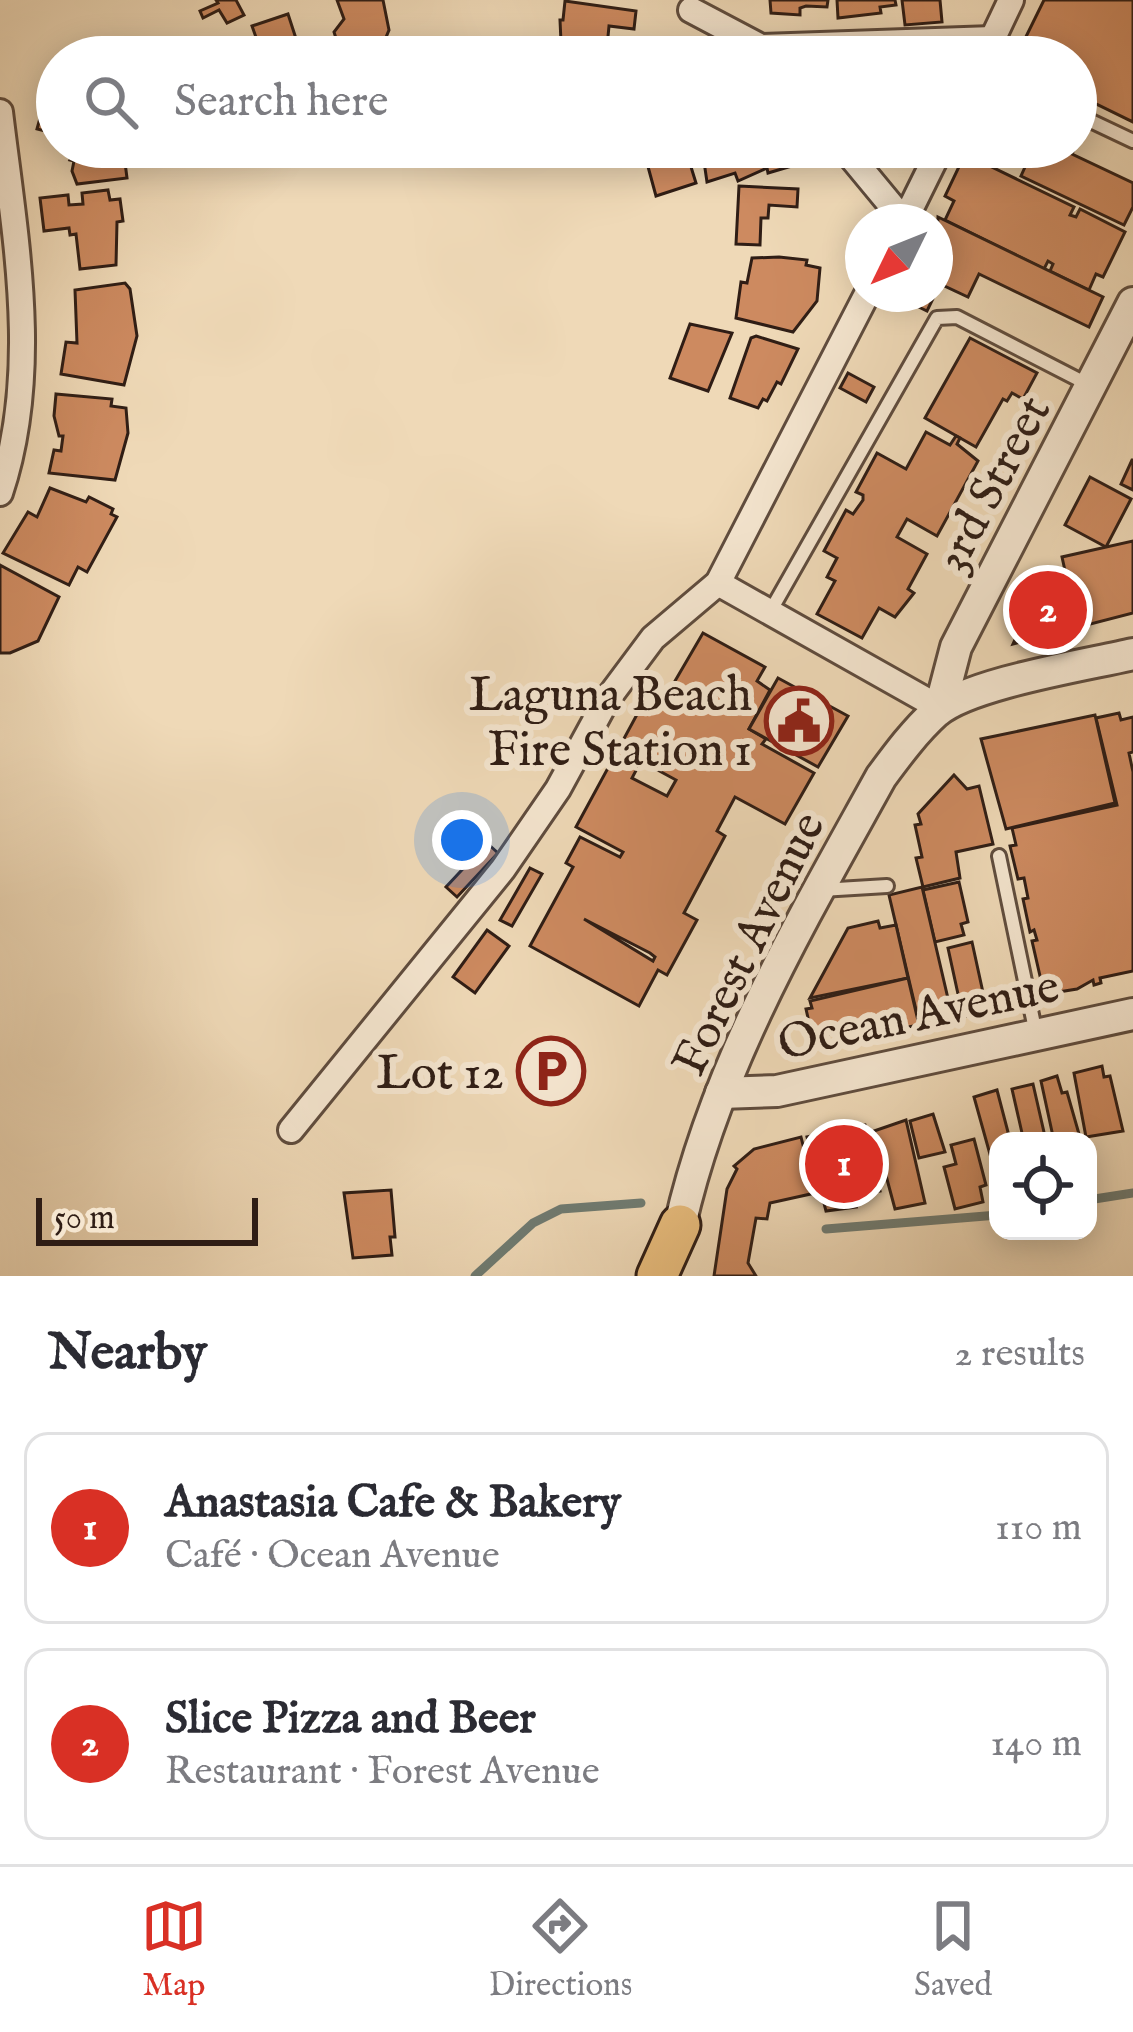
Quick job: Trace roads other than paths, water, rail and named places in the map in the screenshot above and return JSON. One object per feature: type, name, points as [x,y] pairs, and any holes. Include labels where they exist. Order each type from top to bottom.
[{"type":"main road","points":[[675,1274],[680,1225]]},
{"type":"street","points":[[994,36],[1011,0]]},
{"type":"street","points":[[691,10],[737,36]]},
{"type":"street","points":[[0,112],[23,373],[0,493]]},
{"type":"street","points":[[860,168],[889,204]]},
{"type":"street","points":[[913,204],[931,168]]},
{"type":"street","name":"3rd Street","points":[[940,708],[956,647],[1133,303]]},
{"type":"street","points":[[291,1130],[503,869],[558,789],[606,701],[653,638],[718,583],[858,312]]},
{"type":"street","points":[[718,583],[940,708]]},
{"type":"street","name":"Forest Avenue","points":[[680,1225],[695,1160],[749,1025],[881,777],[940,708],[999,684],[1133,654]]},
{"type":"street","name":"Ocean Avenue","points":[[721,1093],[777,1091],[1133,1014]]},
{"type":"lane","points":[[1097,123],[1133,141]]},
{"type":"lane","points":[[770,612],[938,318],[957,317],[1092,386]]},
{"type":"lane","points":[[999,856],[1036,1035]]},
{"type":"lane","points":[[820,890],[887,886]]},
{"type":"waterway","points":[[1097,1199],[1133,1193]]},
{"type":"waterway","points":[[475,1276],[533,1223],[561,1209],[641,1203]]},
{"type":"waterway","points":[[826,1229],[989,1216]]},
{"type":"place","name":"Slice Pizza and Beer","points":[[1048,610]]},
{"type":"place","name":"Laguna Beach Fire Station 1","points":[[799,721]]},
{"type":"place","name":"Lot 12","points":[[551,1071]]},
{"type":"place","name":"Anastasia Cafe & Bakery","points":[[844,1164]]}]
